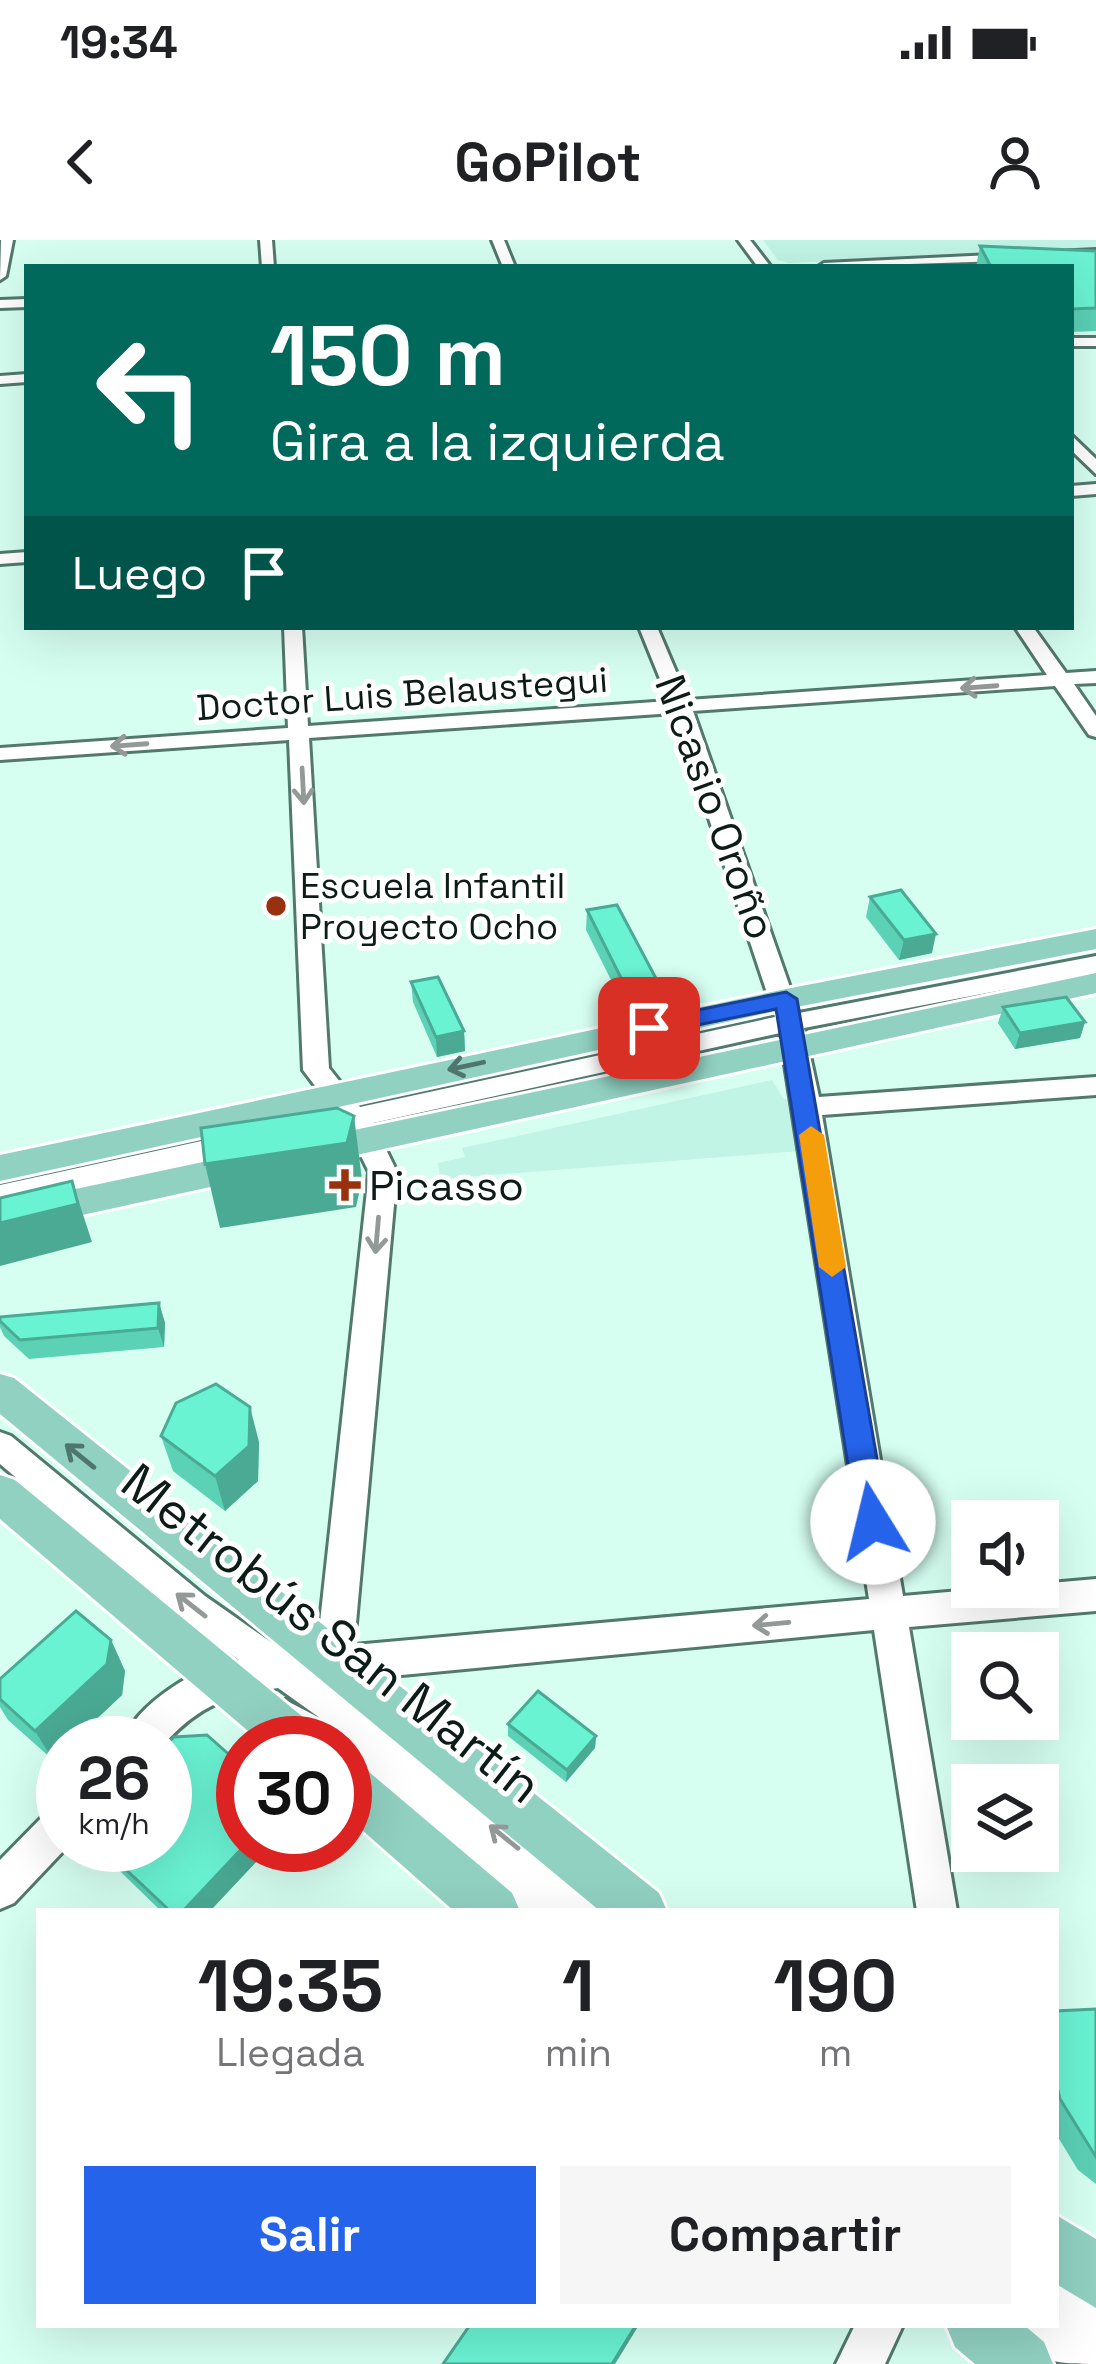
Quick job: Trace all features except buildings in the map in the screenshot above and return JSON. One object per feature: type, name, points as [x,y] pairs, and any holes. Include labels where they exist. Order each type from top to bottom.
[{"type":"main road","points":[[0,1168],[351,1116],[792,1022],[1096,939]]},
{"type":"main road","points":[[0,1219],[351,1116],[792,1022],[1096,983]]},
{"type":"main road","points":[[0,1390],[637,1908]]},
{"type":"main road","points":[[0,1492],[267,1716]]},
{"type":"main road","points":[[372,1806],[491,1908]]},
{"type":"main road","points":[[1059,2248],[1096,2278]]},
{"type":"main road","points":[[980,2328],[1022,2364]]},
{"type":"street","points":[[0,276],[7,240]]},
{"type":"street","points":[[951,264],[1096,254]]},
{"type":"street","points":[[1074,443],[1096,469]]},
{"type":"street","points":[[292,630],[316,1070],[351,1116],[383,1172],[334,1663]]},
{"type":"street","name":"Nicasio Oroño","points":[[649,630],[682,708],[792,1022],[936,1908]]},
{"type":"street","points":[[1026,630],[1096,731]]},
{"type":"street","name":"Doctor Luis Belaustegui","points":[[0,754],[1096,677]]},
{"type":"street","points":[[792,1022],[1096,964]]},
{"type":"street","points":[[807,1107],[1096,1086]]},
{"type":"street","points":[[0,1196],[351,1116]]},
{"type":"street","name":"Metrobús San Martín","points":[[0,1445],[193,1607],[413,1763],[591,1908]]},
{"type":"street","points":[[165,1716],[224,1679],[334,1663],[1096,1595]]},
{"type":"street","name":"Metrobús San Martín","points":[[224,1679],[283,1716]]},
{"type":"street","name":"Metrobús San Martín","points":[[372,1771],[540,1908]]},
{"type":"street","points":[[0,1889],[36,1851]]},
{"type":"street","points":[[1059,2290],[1096,2321]]},
{"type":"street","points":[[860,2364],[878,2328]]},
{"type":"street","points":[[1042,2328],[1085,2364]]},
{"type":"shaded area","points":[[763,240],[1096,240],[1096,247],[789,263],[778,260]]},
{"type":"shaded area","points":[[772,1080],[784,1099],[790,1099],[801,1151],[440,1179],[438,1163],[465,1157],[462,1148]]},
{"type":"slow traffic","points":[[811,1135],[832,1267]]},
{"type":"place","name":"Escuela Infantil Proyecto Ocho","points":[[276,906]]},
{"type":"place","name":"Picasso","points":[[345,1185]]},
{"type":"route","points":[[649,1028],[786,999],[873,1522]]}]
